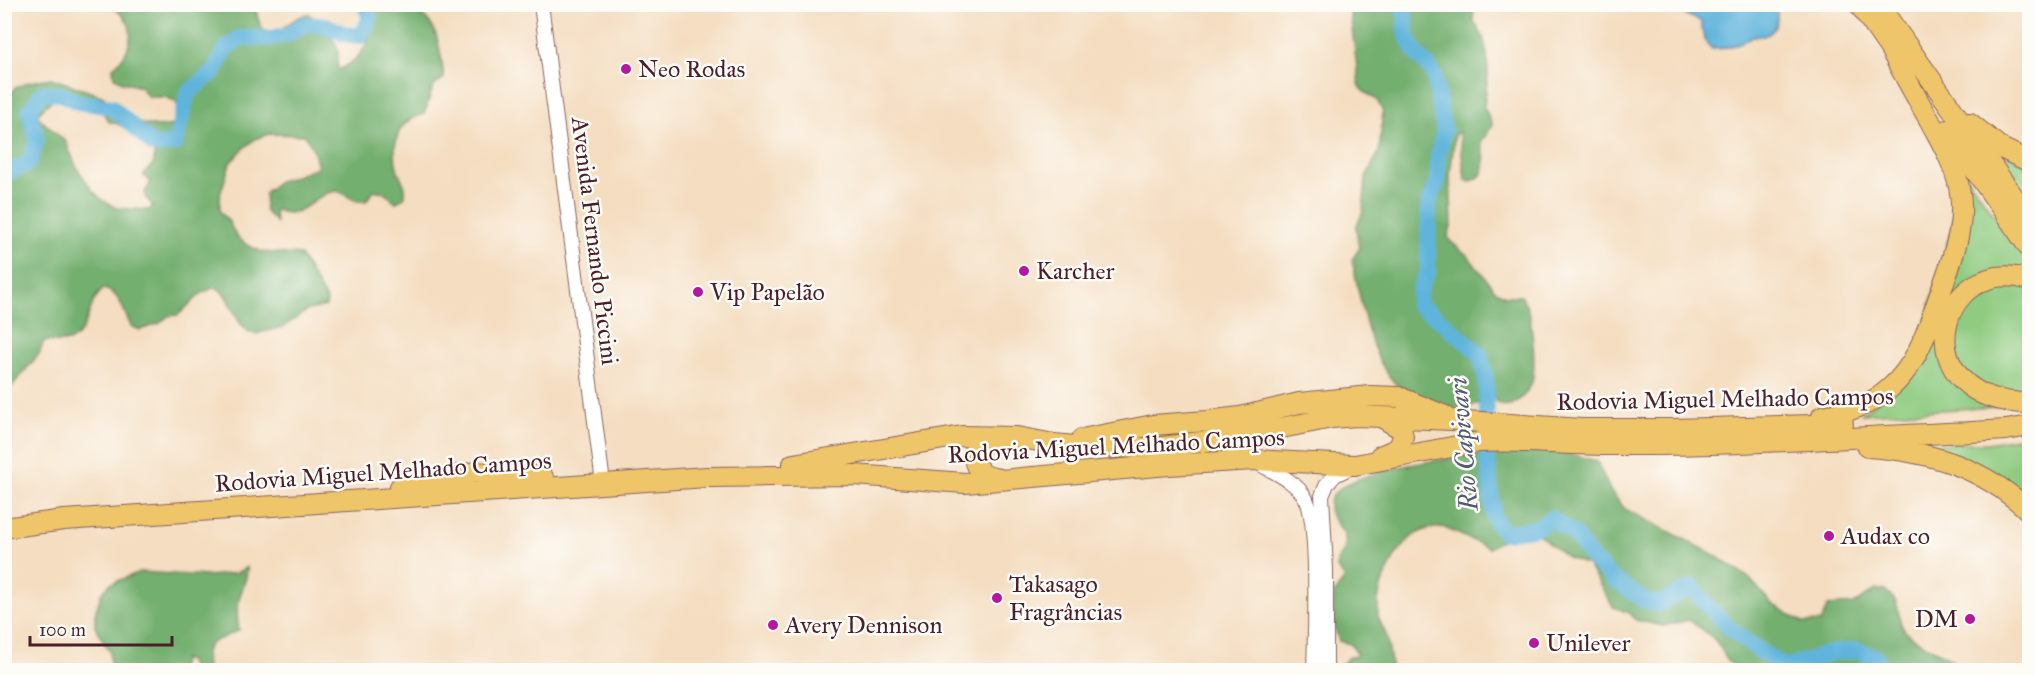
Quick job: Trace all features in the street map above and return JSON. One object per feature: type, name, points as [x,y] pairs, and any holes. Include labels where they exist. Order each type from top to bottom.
[{"type":"highway","points":[[1859,4],[1972,125],[2001,148],[2030,162]]},
{"type":"highway","points":[[1748,434],[1845,411],[1869,403],[1888,390],[1903,375],[1925,336],[1957,242],[1961,222],[1961,196],[1956,175],[1878,4]]},
{"type":"highway","points":[[1898,48],[2030,220]]},
{"type":"highway","points":[[1898,48],[2030,249]]},
{"type":"highway","points":[[2030,280],[2004,277],[1982,281],[1968,290],[1957,303],[1948,317],[1945,332],[1946,350],[1951,364],[1964,383],[1980,395],[1999,401],[2030,403]]},
{"type":"highway","points":[[1054,444],[1153,425],[1207,421],[1299,404],[1370,396],[1399,398],[1458,420]]},
{"type":"highway","name":"Rodovia Miguel Melhado Campos","points":[[707,477],[938,438],[984,435],[1017,437],[1086,447],[1154,448],[1225,439],[1332,418],[1380,416],[1458,420],[1519,433],[1611,445],[1987,419],[2030,414]]},
{"type":"highway","points":[[1355,465],[1395,451],[1401,444],[1403,436],[1401,429],[1380,416]]},
{"type":"highway","name":"Rodovia Miguel Melhado Campos","points":[[1748,434],[1972,432],[2030,426]]},
{"type":"highway","name":"Rodovia Miguel Melhado Campos","points":[[4,528],[63,520],[707,477],[817,474],[965,483],[1254,460],[1355,465],[1519,433]]},
{"type":"highway","points":[[1748,434],[1889,448],[1924,454],[1957,464],[1987,479],[2030,512]]},
{"type":"highway","points":[[1002,480],[981,472],[974,461],[975,450],[981,444],[1017,437]]},
{"type":"highway","name":"Rodovia Miguel Melhado Campos","points":[[4,516],[63,520]]},
{"type":"street","name":"Avenida Fernando Piccini","points":[[541,4],[594,484]]},
{"type":"street","points":[[1254,460],[1296,487],[1309,505],[1314,562],[1314,670]]},
{"type":"street","points":[[1326,670],[1326,569],[1322,496],[1327,484],[1335,475],[1355,465]]},
{"type":"green space","points":[[111,5],[256,5],[259,22],[270,36],[299,17],[309,14],[337,46],[339,70],[359,56],[370,36],[373,20],[362,5],[409,5],[409,8],[419,12],[427,19],[432,27],[439,46],[444,78],[433,87],[424,114],[413,118],[399,132],[395,145],[395,159],[405,191],[404,198],[396,202],[383,192],[374,190],[366,201],[355,200],[336,191],[323,195],[299,211],[285,213],[274,211],[276,222],[265,211],[265,193],[277,182],[318,167],[313,149],[305,135],[269,134],[255,139],[230,163],[220,195],[220,211],[236,236],[247,245],[262,252],[300,255],[327,301],[326,306],[308,310],[283,327],[255,334],[249,332],[240,323],[225,295],[219,289],[213,288],[202,293],[178,315],[168,316],[160,323],[140,330],[131,326],[114,294],[104,289],[93,302],[79,334],[63,342],[44,341],[39,354],[6,393],[5,103],[15,88],[29,82],[51,78],[102,96],[125,115],[142,124],[159,127],[181,124],[182,115],[175,101],[165,97],[148,97],[141,87],[122,82],[114,77],[113,67],[128,47],[130,29],[127,20]],"holes":[[[63,95],[94,103],[109,122],[134,133],[151,148],[154,153],[154,163],[143,175],[151,182],[145,192],[145,197],[153,206],[149,210],[116,208],[102,200],[92,190],[76,166],[66,142],[37,114],[52,100]]]},
{"type":"green space","points":[[1349,5],[1474,5],[1473,20],[1483,37],[1487,54],[1488,74],[1484,107],[1493,125],[1481,142],[1484,167],[1479,177],[1474,180],[1465,179],[1459,132],[1455,134],[1450,175],[1452,224],[1448,236],[1450,241],[1467,255],[1496,291],[1505,296],[1521,296],[1525,303],[1531,325],[1533,374],[1530,387],[1513,404],[1502,405],[1497,402],[1488,381],[1482,400],[1475,406],[1455,408],[1428,404],[1406,394],[1390,378],[1378,357],[1362,309],[1352,260],[1359,249],[1356,227],[1363,212],[1366,177],[1379,152],[1383,112],[1377,100],[1363,91],[1359,84]]},
{"type":"green space","points":[[1989,145],[2029,166],[2029,204]]},
{"type":"green space","points":[[1967,177],[2029,264],[2029,275],[1987,272],[1941,344],[1996,407],[1862,414],[1912,371]]},
{"type":"green space","points":[[1984,285],[2029,287],[2029,398],[2001,396],[1959,367],[1953,320]]},
{"type":"green space","points":[[2029,436],[2029,502],[1980,466],[1929,444],[1987,443]]},
{"type":"green space","points":[[1511,451],[1565,453],[1597,462],[1611,492],[1625,509],[1711,553],[1749,578],[1772,604],[1803,623],[1821,622],[1828,606],[1854,604],[1876,590],[1885,590],[1895,601],[1901,625],[1906,632],[1912,638],[1949,658],[1961,670],[1744,670],[1729,662],[1709,634],[1689,620],[1663,626],[1636,620],[1627,612],[1613,607],[1588,565],[1568,558],[1538,534],[1527,532],[1510,534],[1489,548],[1443,527],[1427,529],[1412,536],[1395,556],[1381,586],[1378,617],[1387,637],[1392,670],[1336,670],[1348,658],[1357,654],[1351,644],[1339,641],[1333,622],[1334,594],[1345,578],[1337,568],[1337,562],[1344,550],[1345,541],[1344,534],[1329,510],[1330,501],[1340,489],[1358,479],[1383,471],[1442,459]]},
{"type":"green space","points":[[247,567],[237,608],[239,630],[211,643],[206,651],[207,670],[192,670],[189,661],[184,659],[179,670],[110,670],[110,653],[95,626],[95,613],[102,592],[110,584],[140,572],[208,576],[236,573]]},
{"type":"water","points":[[1673,5],[1775,5],[1777,19],[1774,28],[1768,34],[1728,47],[1712,49],[1704,40],[1701,21],[1681,13]]},
{"type":"waterway","name":"Rio Capivari","points":[[4,175],[30,162],[37,139],[29,111],[42,93],[61,94],[78,102],[112,107],[153,145],[175,144],[188,93],[215,71],[226,48],[240,38],[272,38],[290,34],[304,24],[326,25],[344,34],[361,36],[370,18],[364,4]]},
{"type":"waterway","name":"Rio Capivari","points":[[1402,4],[1406,20],[1406,34],[1417,54],[1434,73],[1444,130],[1438,156],[1438,180],[1429,203],[1428,272],[1420,288],[1418,305],[1439,319],[1480,354],[1486,378],[1488,461],[1494,519],[1505,533],[1536,528],[1551,518],[1575,535],[1594,561],[1616,581],[1645,601],[1657,604],[1693,587],[1724,623],[1785,667],[1831,653],[1858,650],[1876,657],[1881,670]]},
{"type":"place","name":"Neo Rodas","points":[[626,69]]},
{"type":"place","name":"Karcher","points":[[1024,271]]},
{"type":"place","name":"Vip Papelão","points":[[698,292]]},
{"type":"place","name":"Audax co","points":[[1829,536]]},
{"type":"place","name":"Takasago Fragrâncias","points":[[997,598]]},
{"type":"place","name":"DM","points":[[1970,619]]},
{"type":"place","name":"Avery Dennison","points":[[773,625]]},
{"type":"place","name":"Unilever","points":[[1534,643]]}]
